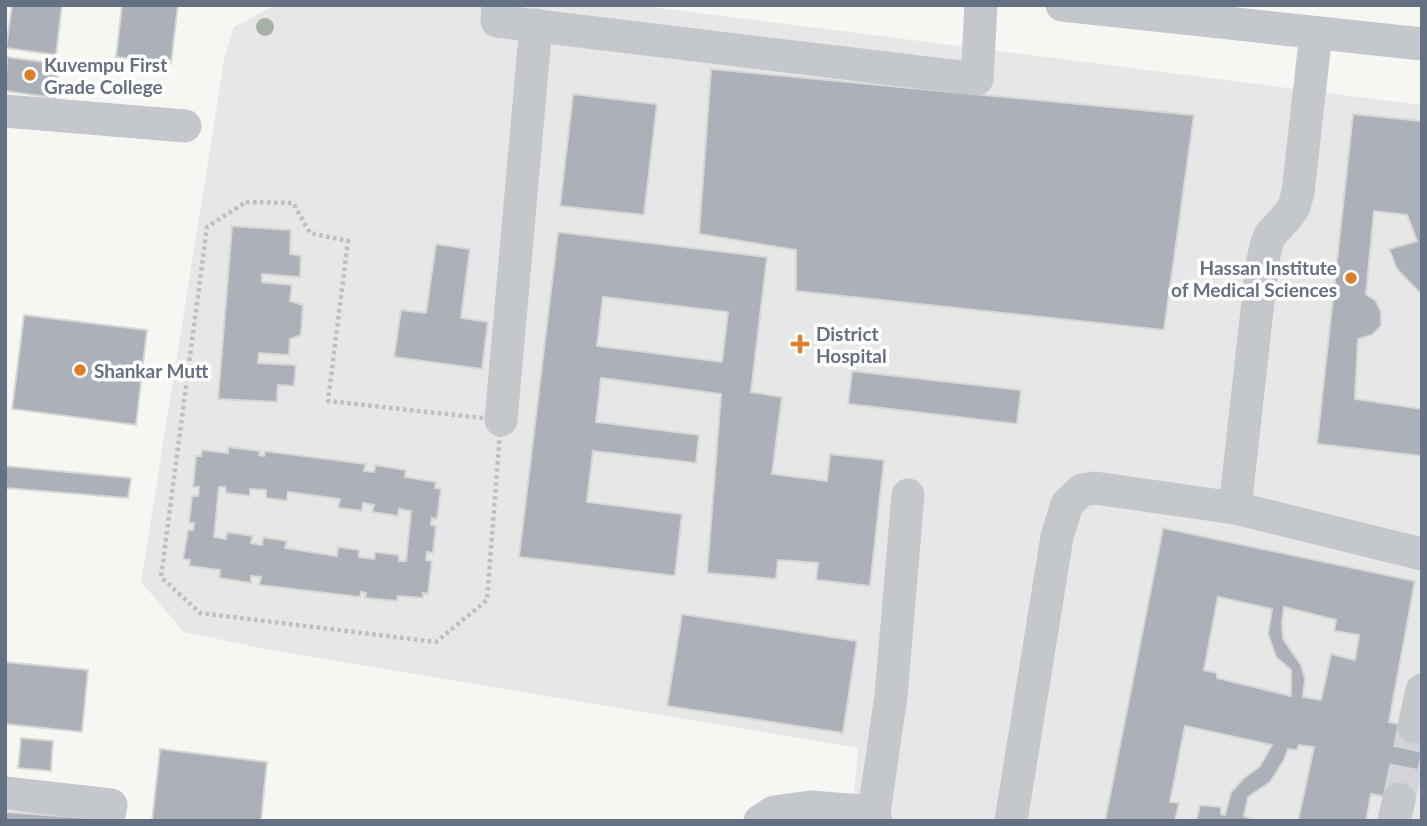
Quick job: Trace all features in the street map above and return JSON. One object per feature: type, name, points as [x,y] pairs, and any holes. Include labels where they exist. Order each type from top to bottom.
[{"type":"street","points":[[498,5],[497,21],[977,79],[981,5]]},
{"type":"street","points":[[1062,5],[1422,44]]},
{"type":"street","points":[[501,420],[536,26]]},
{"type":"street","points":[[1235,508],[1264,256],[1270,235],[1294,207],[1298,192],[1316,33]]},
{"type":"street","points":[[5,111],[185,126]]},
{"type":"street","points":[[1011,821],[1057,537],[1068,504],[1082,490],[1095,488],[1235,508],[1422,554]]},
{"type":"street","points":[[760,821],[774,812],[810,807],[875,816],[891,696],[908,495]]},
{"type":"street","points":[[1414,727],[1422,690]]},
{"type":"street","points":[[5,793],[111,805],[108,821]]},
{"type":"path","points":[[246,202],[293,203],[310,233],[348,241],[328,401],[501,420],[486,600],[436,642],[200,612],[161,577],[207,227],[246,202]]},
{"type":"shaded area","name":"District Hospital","points":[[275,5],[636,5],[1422,105],[1422,821],[852,821],[858,748],[270,650],[184,632],[141,582],[225,55],[234,27]]},
{"type":"building","points":[[12,5],[62,5],[56,55],[6,48]]},
{"type":"building","points":[[122,5],[178,5],[171,64],[116,57]]},
{"type":"building","points":[[7,57],[59,64],[55,98],[5,91]]},
{"type":"building","points":[[711,69],[1194,115],[1164,330],[796,291],[796,250],[699,234]]},
{"type":"building","points":[[573,94],[657,104],[644,215],[560,206]]},
{"type":"building","name":"Hassan Institute of Medical Sciences","points":[[1353,114],[1422,121],[1422,295],[1397,269],[1389,249],[1417,241],[1407,215],[1374,211],[1366,294],[1376,301],[1381,312],[1381,326],[1372,335],[1358,339],[1355,399],[1422,409],[1422,456],[1317,444]]},
{"type":"building","points":[[232,226],[291,230],[290,254],[301,256],[300,277],[262,274],[262,282],[292,285],[290,301],[303,305],[301,335],[290,339],[289,355],[259,353],[258,363],[296,365],[294,386],[278,385],[277,402],[218,399]]},
{"type":"building","points":[[558,232],[767,257],[751,392],[782,397],[772,474],[827,481],[830,454],[884,460],[870,586],[816,580],[818,563],[778,560],[776,579],[707,573],[721,394],[601,378],[596,422],[699,435],[696,463],[593,451],[587,502],[682,514],[675,576],[519,557]],"holes":[[[603,297],[728,312],[722,362],[597,346]]]},
{"type":"building","points":[[436,244],[470,249],[461,318],[488,322],[482,369],[394,357],[401,310],[426,313]]},
{"type":"building","name":"Shankar Mutt","points":[[24,315],[147,330],[136,425],[12,409]]},
{"type":"building","points":[[852,371],[1021,390],[1017,424],[848,404]]},
{"type":"building","points":[[228,447],[260,451],[259,455],[264,456],[265,451],[366,464],[364,471],[374,472],[375,465],[406,470],[405,477],[436,482],[435,488],[441,489],[437,519],[432,518],[431,525],[436,526],[433,553],[427,552],[426,560],[432,561],[428,594],[423,593],[423,598],[398,596],[397,601],[365,598],[366,593],[361,592],[360,597],[259,585],[261,577],[251,576],[251,583],[219,578],[220,570],[189,566],[190,560],[183,559],[188,530],[193,530],[194,523],[189,523],[192,496],[198,496],[199,487],[193,487],[196,456],[201,456],[202,450],[228,453]],"holes":[[[219,487],[225,487],[226,493],[250,496],[250,489],[266,490],[266,498],[287,501],[288,492],[340,499],[338,508],[362,511],[363,503],[374,505],[372,512],[398,516],[399,509],[411,511],[406,561],[399,561],[399,555],[375,552],[374,559],[359,557],[359,550],[338,547],[337,556],[285,548],[287,541],[263,537],[262,545],[251,543],[253,536],[227,532],[226,539],[214,537]]]},
{"type":"building","points":[[5,466],[131,478],[128,498],[5,488]]},
{"type":"building","points":[[1163,528],[1415,581],[1389,722],[1422,729],[1422,751],[1412,802],[1371,794],[1366,821],[1298,821],[1314,747],[1299,745],[1297,750],[1288,749],[1270,782],[1248,797],[1244,816],[1256,821],[1196,821],[1200,805],[1221,807],[1221,814],[1225,815],[1231,792],[1260,766],[1272,745],[1185,726],[1170,802],[1179,803],[1175,821],[1105,821]],"holes":[[[1218,597],[1272,609],[1268,634],[1276,657],[1291,670],[1291,696],[1217,678],[1217,673],[1204,670]],[[1284,607],[1336,620],[1334,631],[1359,635],[1355,660],[1331,654],[1321,700],[1303,697],[1305,679],[1301,665],[1283,639]]]},
{"type":"building","points":[[682,614],[857,641],[843,733],[667,706]]},
{"type":"building","points":[[5,662],[88,670],[82,732],[5,724]]},
{"type":"building","points":[[21,738],[53,741],[51,771],[18,768]]},
{"type":"building","points":[[160,749],[267,762],[261,821],[152,821]]},
{"type":"building","points":[[5,812],[89,818],[89,821],[5,821]]},
{"type":"tunnel","points":[[1399,799],[1414,727]]},
{"type":"place","name":"Kuvempu First Grade College","points":[[30,75]]},
{"type":"place","name":"Hassan Institute of Medical Sciences","points":[[1351,278]]},
{"type":"place","name":"District Hospital","points":[[800,344]]},
{"type":"place","name":"Shankar Mutt","points":[[80,370]]}]
